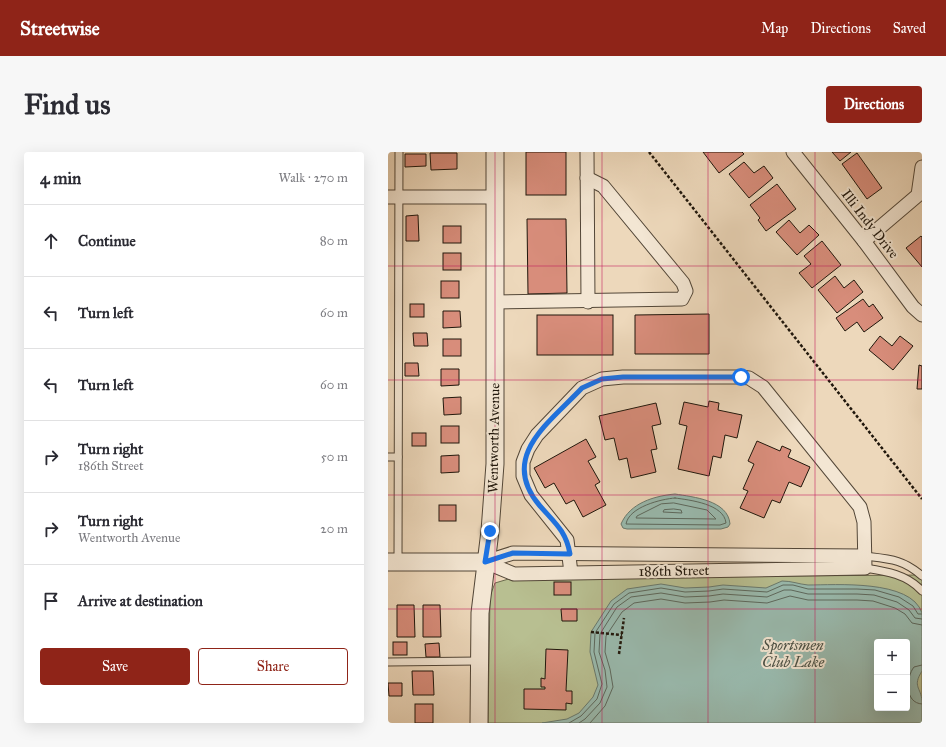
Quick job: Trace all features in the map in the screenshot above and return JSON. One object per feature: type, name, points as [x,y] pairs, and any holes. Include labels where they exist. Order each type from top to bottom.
[{"type":"street","name":"Wentworth Avenue","points":[[479,723],[480,613],[485,562],[490,531],[495,464],[495,152]]},
{"type":"street","points":[[587,152],[588,302]]},
{"type":"street","name":"Illi Indy Drive","points":[[793,152],[864,241],[913,307],[922,315]]},
{"type":"street","points":[[864,241],[918,195],[922,166]]},
{"type":"street","points":[[496,302],[588,302],[682,299],[686,291],[684,283],[603,186],[587,178]]},
{"type":"street","points":[[394,197],[496,197]]},
{"type":"street","points":[[571,573],[570,554],[567,540],[563,532],[531,495],[526,486],[523,462],[528,449],[537,435],[582,388],[602,379],[623,377],[741,377],[749,378],[763,387],[860,506],[864,522],[864,562]]},
{"type":"street","name":"186th Street","points":[[393,562],[485,562],[513,553],[864,562]]},
{"type":"street","name":"186th Street","points":[[485,562],[514,574],[864,562]]},
{"type":"lane","points":[[393,562],[398,457],[394,197],[399,152]]},
{"type":"lane","points":[[388,457],[398,457]]},
{"type":"lane","points":[[864,562],[894,559],[912,567],[922,576]]},
{"type":"lane","points":[[864,562],[907,579],[922,591]]},
{"type":"lane","points":[[388,662],[480,661]]},
{"type":"path","points":[[649,152],[922,499]]},
{"type":"path","points":[[619,654],[624,618]]},
{"type":"path","points":[[591,632],[622,635]]},
{"type":"green space","name":"Sportsmen Club Lake","points":[[922,575],[922,723],[488,723],[490,596],[495,583],[512,578]]},
{"type":"water","points":[[675,494],[700,498],[716,505],[728,516],[730,524],[728,527],[721,529],[623,528],[621,524],[625,517],[637,506],[651,499]]},
{"type":"water","name":"Sportsmen Club Lake","points":[[782,581],[789,581],[808,585],[871,586],[888,589],[903,594],[915,602],[922,613],[922,671],[917,684],[922,701],[922,723],[542,723],[567,719],[579,713],[593,697],[598,685],[590,652],[591,632],[611,601],[627,589],[661,584],[685,588],[723,585],[766,588]]},
{"type":"building","points":[[526,152],[566,152],[566,195],[526,195]]},
{"type":"building","points":[[703,152],[742,152],[744,154],[719,173]]},
{"type":"building","points":[[832,152],[851,152],[840,161]]},
{"type":"building","points":[[430,153],[457,153],[457,169],[431,170]]},
{"type":"building","points":[[857,153],[882,188],[867,199],[842,164]]},
{"type":"building","points":[[405,154],[426,154],[426,166],[405,167]]},
{"type":"building","points":[[744,162],[754,173],[764,166],[773,178],[749,198],[729,174]]},
{"type":"building","points":[[777,184],[796,209],[766,231],[758,220],[760,218],[750,205]]},
{"type":"building","points":[[418,215],[419,241],[406,241],[406,216]]},
{"type":"building","points":[[527,219],[566,219],[567,293],[528,294]]},
{"type":"building","points":[[789,220],[800,233],[809,225],[819,235],[797,255],[776,232]]},
{"type":"building","points":[[443,226],[461,226],[461,243],[443,243]]},
{"type":"building","points":[[921,236],[922,237],[922,267],[906,248]]},
{"type":"building","points":[[822,241],[841,265],[812,288],[799,273],[811,264],[804,256]]},
{"type":"building","points":[[443,253],[461,253],[461,270],[443,270]]},
{"type":"building","points":[[835,276],[844,288],[854,280],[863,292],[837,313],[818,290]]},
{"type":"building","points":[[441,281],[459,281],[459,298],[441,298]]},
{"type":"building","points":[[863,299],[869,307],[873,304],[883,318],[864,332],[857,322],[845,331],[836,318]]},
{"type":"building","points":[[410,304],[424,304],[424,317],[410,317]]},
{"type":"building","points":[[443,311],[460,311],[461,327],[443,328]]},
{"type":"building","points":[[709,314],[709,354],[635,354],[635,315]]},
{"type":"building","points":[[537,315],[613,315],[613,355],[537,355]]},
{"type":"building","points":[[413,333],[427,333],[428,346],[414,346]]},
{"type":"building","points":[[880,336],[892,346],[900,336],[913,346],[893,370],[869,350]]},
{"type":"building","points":[[443,339],[461,339],[461,356],[443,356]]},
{"type":"building","points":[[405,363],[418,363],[419,376],[405,376]]},
{"type":"building","points":[[919,365],[922,366],[922,389],[917,389]]},
{"type":"building","points":[[441,369],[459,369],[459,385],[441,386]]},
{"type":"building","points":[[461,397],[461,414],[444,415],[443,398]]},
{"type":"building","points":[[709,401],[719,403],[718,410],[742,415],[737,438],[725,435],[721,458],[713,456],[709,476],[678,469],[687,426],[679,424],[684,402],[708,407]]},
{"type":"building","points":[[656,403],[661,424],[652,426],[657,449],[651,450],[656,472],[631,478],[627,458],[619,460],[614,438],[605,440],[599,416]]},
{"type":"building","points":[[441,426],[459,426],[459,443],[441,443]]},
{"type":"building","points":[[412,433],[426,433],[426,446],[412,446]]},
{"type":"building","points":[[586,439],[596,457],[588,461],[600,482],[595,485],[606,505],[583,517],[574,500],[566,504],[554,483],[545,488],[534,468]]},
{"type":"building","points":[[757,441],[780,451],[782,446],[791,450],[788,457],[810,467],[801,487],[789,482],[780,503],[772,500],[764,518],[740,508],[748,491],[743,489],[754,464],[748,461]]},
{"type":"building","points":[[459,455],[459,472],[441,473],[441,456]]},
{"type":"building","points":[[439,505],[456,505],[456,521],[439,521]]},
{"type":"building","points":[[554,582],[571,582],[571,595],[554,595]]},
{"type":"building","points":[[397,605],[414,605],[415,637],[397,637]]},
{"type":"building","points":[[423,605],[440,605],[441,637],[423,637]]},
{"type":"building","points":[[561,609],[577,609],[577,621],[562,621]]},
{"type":"building","points":[[393,642],[407,642],[407,655],[393,655]]},
{"type":"building","points":[[439,643],[440,657],[426,657],[425,644]]},
{"type":"building","points":[[546,649],[568,650],[566,691],[572,691],[572,704],[566,703],[566,710],[524,709],[524,689],[545,689],[545,687],[541,687],[541,678],[545,679]]},
{"type":"building","points":[[412,671],[433,671],[434,695],[413,695]]},
{"type":"building","points":[[388,683],[402,683],[402,696],[389,696]]},
{"type":"building","points":[[415,704],[433,704],[433,723],[415,723]]},
{"type":"route","points":[[490,531],[485,562],[513,553],[570,554],[567,540],[563,532],[531,495],[526,486],[523,462],[528,449],[537,435],[582,388],[591,382],[602,379],[623,377],[741,377]]}]
